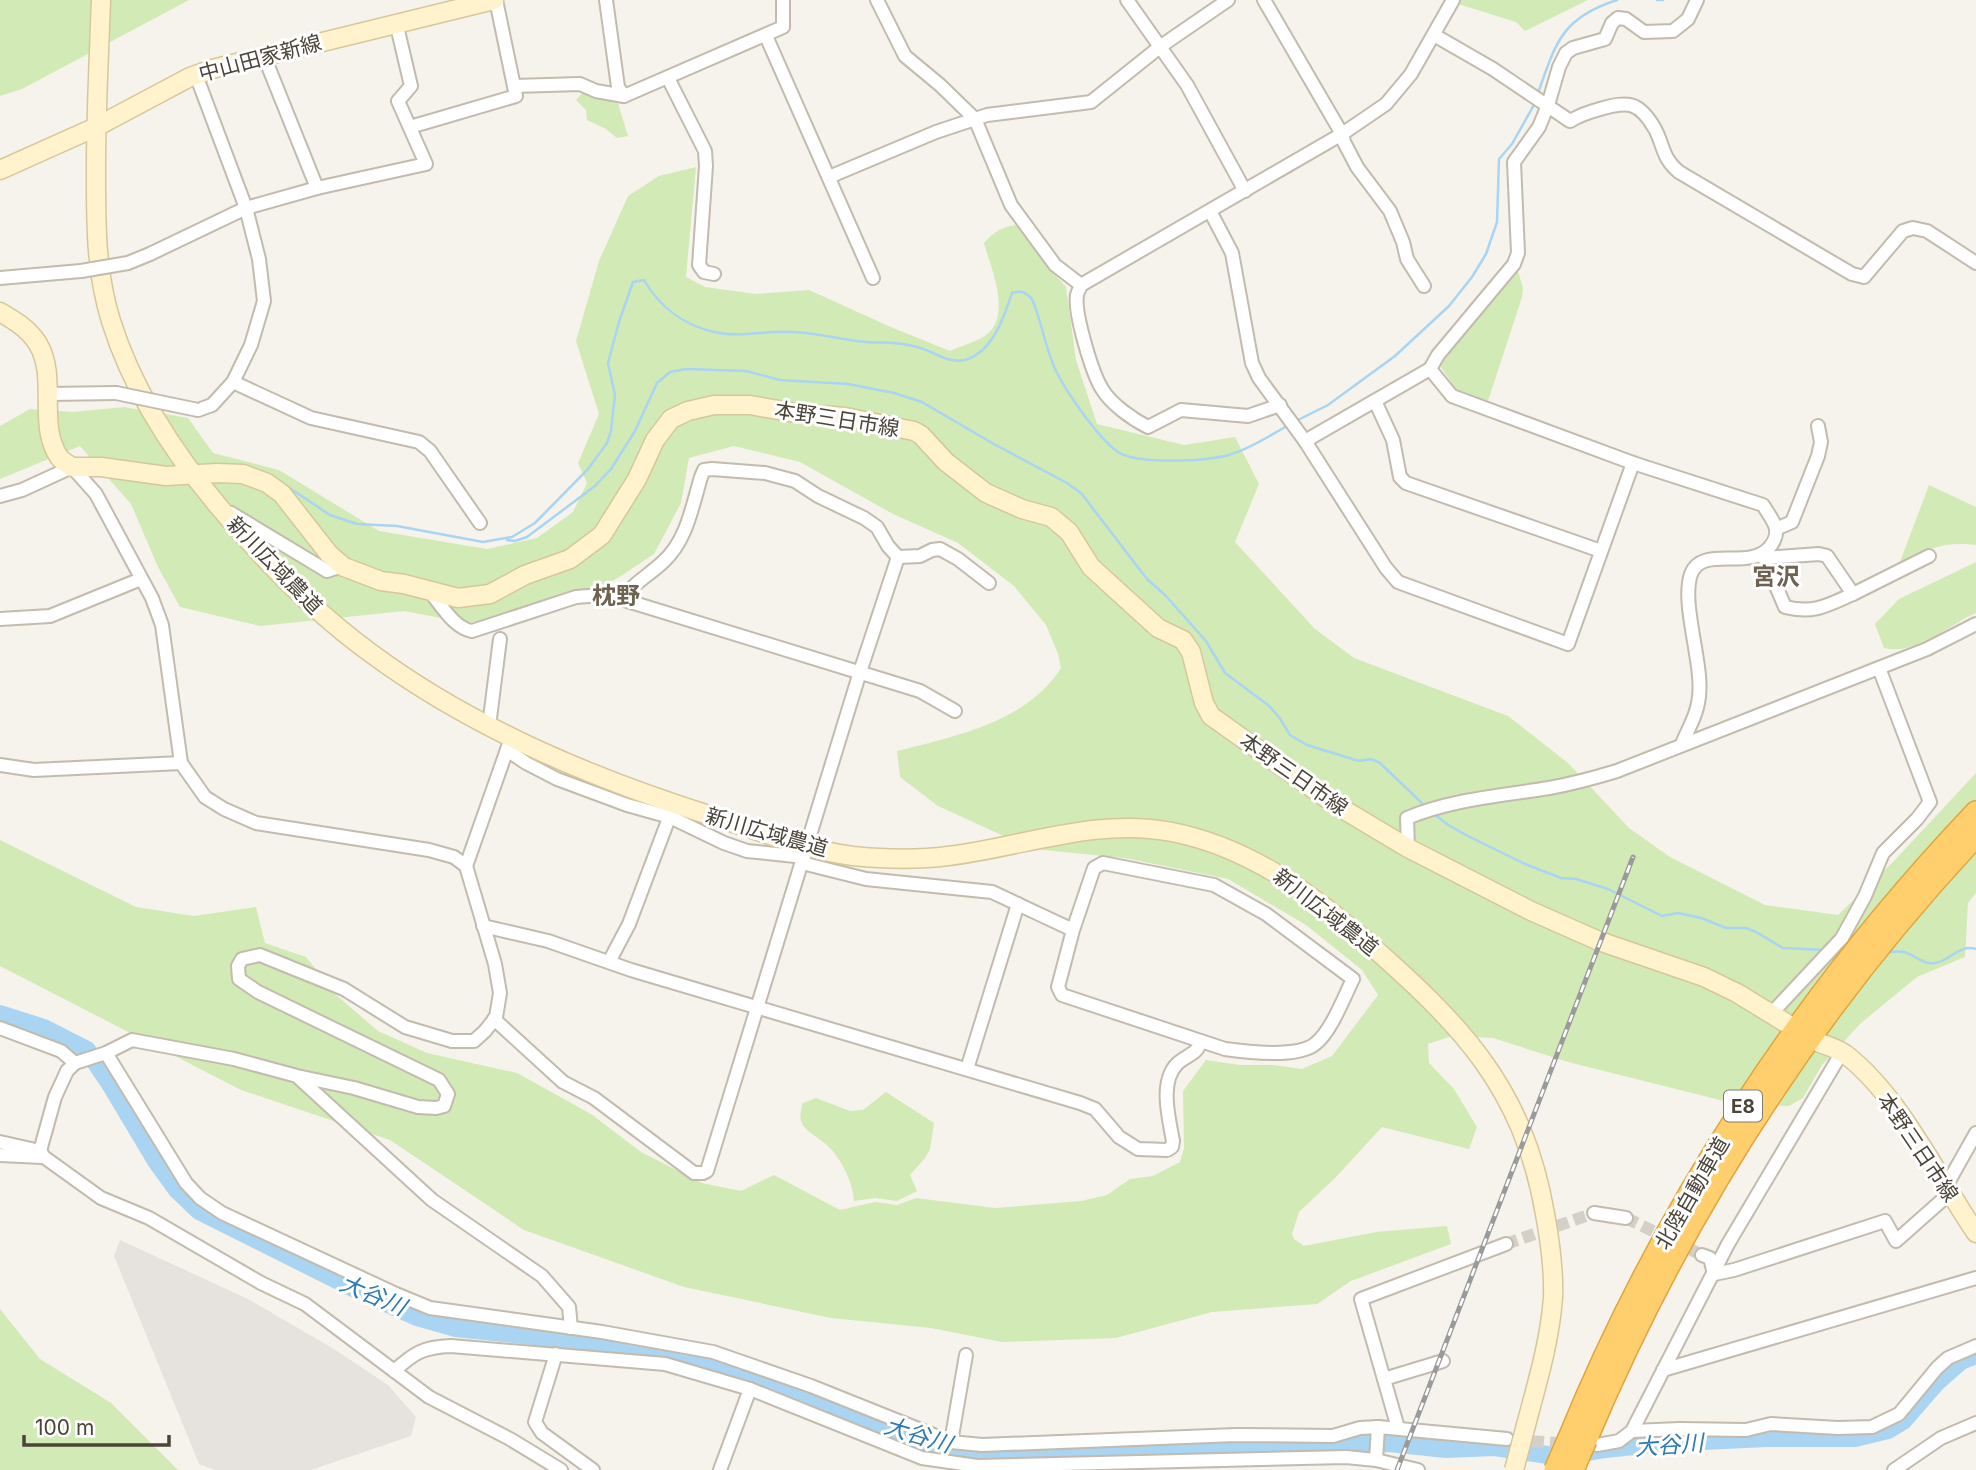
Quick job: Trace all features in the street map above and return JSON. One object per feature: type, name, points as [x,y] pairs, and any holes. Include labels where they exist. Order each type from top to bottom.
[{"type":"highway","name":"北陸自動車道","points":[[1573,1470],[1621,1322],[1659,1248],[1747,1100],[1839,970],[1889,909],[1976,812]]},
{"type":"highway","name":"北陸自動車道","points":[[1555,1470],[1584,1441],[1667,1267],[1752,1122],[1803,1046],[1852,981],[1976,836]]},
{"type":"main road","name":"新川広域農道","points":[[101,0],[95,235],[109,318],[126,362],[151,410],[193,476],[254,548],[335,625],[372,654],[439,699],[489,726],[509,744],[598,776],[672,811],[804,855],[947,856],[1082,830],[1129,828],[1170,831],[1223,846],[1274,870],[1335,915],[1426,994],[1467,1038],[1495,1075],[1520,1126],[1540,1182],[1551,1245],[1553,1292],[1548,1340],[1514,1470]]},
{"type":"main road","name":"中山田家新線","points":[[0,170],[96,127],[196,75],[474,2],[495,0]]},
{"type":"main road","points":[[0,312],[21,325],[38,344],[44,358],[49,394],[50,435],[60,458],[72,467]]},
{"type":"main road","name":"本野三日市線","points":[[72,467],[101,467],[142,474],[243,474],[267,483],[282,494],[328,554],[342,566],[362,575],[458,598],[489,594],[525,575],[570,559],[602,535],[637,479],[655,440],[671,419],[688,411],[714,405],[750,405],[795,413],[845,416],[914,431],[946,462],[986,493],[1022,509],[1051,517],[1069,532],[1091,567],[1158,628],[1183,640],[1191,652],[1204,703],[1211,716],[1336,805],[1408,848],[1531,911],[1599,941],[1704,976],[1779,1018]]},
{"type":"main road","name":"本野三日市線","points":[[1820,1042],[1842,1052],[1868,1074],[1896,1108],[1976,1233]]},
{"type":"street","points":[[410,127],[516,96],[495,0]]},
{"type":"street","points":[[606,0],[618,87],[624,96]]},
{"type":"street","points":[[514,86],[580,84],[596,91],[624,96],[783,27],[783,0]]},
{"type":"street","points":[[877,0],[905,56],[975,119],[1011,205],[1055,265],[1082,285]]},
{"type":"street","points":[[1127,0],[1187,85],[1245,191]]},
{"type":"street","points":[[829,177],[936,132],[987,115],[1091,102],[1161,47],[1228,0]]},
{"type":"street","points":[[1264,0],[1342,134],[1343,142],[1357,167],[1390,211],[1407,259],[1424,286]]},
{"type":"street","points":[[1280,405],[1248,416],[1181,410],[1148,426],[1138,422],[1102,389],[1087,354],[1077,296],[1082,285],[1342,134],[1386,103],[1411,74],[1453,0]]},
{"type":"street","points":[[1305,441],[1430,369],[1437,355],[1514,264],[1517,253],[1514,162],[1539,127],[1566,52],[1605,39],[1612,23],[1619,18],[1626,19],[1644,32],[1673,31],[1688,19],[1697,0]]},
{"type":"street","points":[[0,278],[82,271],[128,263],[246,208],[317,188],[426,164],[398,101],[411,86],[396,22]]},
{"type":"street","points":[[1434,35],[1493,69],[1570,121],[1581,114],[1624,102],[1636,107],[1654,128],[1667,162],[1679,172],[1852,274],[1864,277],[1903,231],[1913,228],[1927,231],[1976,263]]},
{"type":"street","points":[[766,36],[873,278]]},
{"type":"street","points":[[264,56],[317,188]]},
{"type":"street","points":[[49,394],[116,393],[198,410],[212,405],[233,383],[251,345],[264,301],[259,259],[246,208],[196,75]]},
{"type":"street","points":[[668,78],[705,151],[699,265],[704,272],[714,274]]},
{"type":"street","points":[[1210,211],[1232,253],[1252,363],[1259,378],[1305,441],[1386,568],[1398,582],[1568,644],[1633,463]]},
{"type":"street","points":[[1430,369],[1452,396],[1633,463],[1763,505],[1776,529],[1773,542],[1763,556]]},
{"type":"street","points":[[233,383],[311,418],[419,442],[430,451],[480,523]]},
{"type":"street","points":[[1375,401],[1393,440],[1400,477],[1405,483],[1601,551]]},
{"type":"street","points":[[1776,529],[1792,522],[1818,456],[1821,442],[1818,426]]},
{"type":"street","points":[[0,496],[22,490],[72,467],[96,494],[162,625],[181,763],[205,797],[256,823],[429,850],[454,857],[466,866]]},
{"type":"street","points":[[621,599],[635,583],[664,562],[681,540],[704,470],[712,469],[765,472],[795,481],[877,527],[887,546],[898,557],[920,556],[940,549],[958,558],[989,583]]},
{"type":"street","points":[[218,506],[327,571],[342,566]]},
{"type":"street","points":[[1682,744],[1699,703],[1689,598],[1691,574],[1699,564],[1711,559],[1819,554],[1827,556],[1853,594]]},
{"type":"street","points":[[1763,556],[1785,607],[1804,611],[1823,607],[1853,594],[1928,556]]},
{"type":"street","points":[[494,1019],[563,1082],[594,1098],[694,1173],[707,1171],[860,672],[898,557]]},
{"type":"street","points":[[0,619],[50,616],[141,579]]},
{"type":"street","points":[[431,593],[455,622],[472,631],[576,597],[601,595],[621,599],[920,691],[955,711]]},
{"type":"street","points":[[1408,848],[1407,818],[1429,808],[1498,794],[1572,784],[1617,771],[1927,649],[1976,624]]},
{"type":"street","points":[[489,726],[500,639]]},
{"type":"street","points":[[1779,1018],[1842,938],[1865,896],[1883,853],[1930,802],[1879,668]]},
{"type":"street","points":[[42,1154],[55,1097],[67,1071],[75,1063],[106,1054],[132,1040],[234,1059],[354,1088],[418,1107],[444,1106],[448,1094],[439,1080],[258,992],[239,978],[238,966],[242,959],[260,955],[344,989],[405,1027],[452,1041],[474,1041],[494,1019],[500,993],[495,964],[466,866],[509,744]]},
{"type":"street","points":[[0,765],[34,770],[181,763]]},
{"type":"street","points":[[609,962],[629,924],[672,811]]},
{"type":"street","points":[[804,855],[866,879],[992,891],[1073,930]]},
{"type":"street","points":[[1103,863],[1214,885],[1266,914],[1353,979],[1328,1028],[1315,1044],[1298,1052],[1244,1052],[1200,1041],[1062,995],[1058,987],[1073,930],[1094,868],[1103,863]]},
{"type":"street","points":[[967,1069],[1018,904]]},
{"type":"street","points":[[484,926],[526,936],[1095,1110],[1119,1137],[1138,1149],[1167,1150],[1172,1147],[1174,1141],[1167,1099],[1171,1072],[1177,1064],[1196,1051],[1200,1041]]},
{"type":"street","points":[[0,1028],[61,1051],[75,1063]]},
{"type":"street","points":[[1584,1441],[1619,1441],[1632,1431],[1728,1244],[1842,1052]]},
{"type":"street","points":[[106,1054],[186,1183],[200,1198],[222,1213],[430,1308],[666,1342],[713,1352],[811,1386],[951,1442],[982,1445],[1236,1435],[1333,1436],[1360,1428],[1378,1427],[1507,1439]]},
{"type":"street","points":[[297,1076],[432,1200],[542,1276],[569,1307],[571,1328]]},
{"type":"street","points":[[1714,1274],[1734,1270],[1885,1221],[1896,1241],[1947,1191],[1976,1133]]},
{"type":"street","points":[[0,1142],[42,1154],[102,1198],[149,1218],[261,1283],[306,1304],[429,1397],[510,1439],[561,1470]]},
{"type":"street","points":[[0,1155],[42,1154]]},
{"type":"street","points":[[1594,1213],[1626,1218]]},
{"type":"street","points":[[1398,1428],[1361,1299],[1506,1244]]},
{"type":"street","points":[[1702,1255],[1710,1258],[1714,1274]]},
{"type":"street","points":[[1664,1370],[1976,1278]]},
{"type":"street","points":[[1632,1431],[1746,1430],[1771,1424],[1871,1427],[1899,1415],[1937,1367],[1948,1358],[1976,1346]]},
{"type":"street","points":[[394,1371],[414,1353],[433,1347],[665,1364],[750,1389],[922,1458],[950,1466],[1161,1466],[1346,1457],[1376,1460],[1418,1470]]},
{"type":"street","points":[[556,1354],[535,1422],[542,1433],[593,1470]]},
{"type":"street","points":[[951,1442],[966,1356]]},
{"type":"street","points":[[1384,1379],[1443,1362]]},
{"type":"street","points":[[720,1470],[750,1389]]},
{"type":"street","points":[[1894,1470],[1941,1438],[1976,1423]]},
{"type":"street","points":[[1376,1460],[1378,1427]]},
{"type":"street","points":[[1160,1439],[1161,1466]]},
{"type":"shaded area","points":[[120,1240],[248,1299],[334,1349],[388,1385],[416,1417],[411,1436],[311,1470],[215,1470],[199,1464],[114,1256]]},
{"type":"green space","points":[[0,0],[189,0],[22,89],[0,96]]},
{"type":"green space","points":[[1460,0],[1588,0],[1525,31],[1516,22],[1458,4]]},
{"type":"green space","points":[[584,91],[617,100],[628,136],[617,138],[587,120],[586,110],[576,100]]},
{"type":"green space","points":[[696,167],[686,277],[705,287],[756,294],[809,290],[950,351],[985,336],[993,327],[998,317],[998,292],[984,243],[1000,230],[1019,225],[1036,253],[1066,287],[1076,360],[1097,424],[1184,445],[1235,437],[1259,484],[1235,542],[1314,628],[1354,658],[1508,716],[1568,763],[1629,828],[1670,857],[1765,905],[1838,915],[1894,861],[1976,773],[1976,893],[1968,903],[1965,957],[1917,977],[1861,1023],[1822,1065],[1803,1098],[1789,1106],[1740,1105],[1568,1062],[1493,1038],[1452,1036],[1428,1044],[1429,1063],[1454,1089],[1477,1127],[1469,1149],[1382,1127],[1299,1212],[1292,1234],[1294,1239],[1304,1246],[1376,1232],[1447,1226],[1451,1244],[1351,1281],[1317,1304],[1212,1312],[1116,1338],[1002,1342],[931,1328],[831,1318],[684,1287],[524,1230],[390,1140],[241,1090],[0,966],[0,840],[136,907],[194,916],[256,907],[265,943],[306,957],[335,994],[378,1031],[427,1053],[517,1073],[591,1114],[641,1152],[702,1183],[741,1191],[774,1175],[840,1210],[875,1202],[897,1205],[916,1198],[995,1208],[1081,1201],[1107,1195],[1130,1179],[1153,1176],[1180,1162],[1184,1148],[1183,1091],[1206,1060],[1302,1069],[1332,1056],[1378,995],[1362,970],[1306,925],[1228,879],[1125,858],[1032,849],[938,806],[900,777],[897,751],[988,724],[1029,702],[1047,686],[1061,668],[1058,654],[1046,625],[1014,586],[958,543],[893,514],[800,462],[734,446],[689,458],[681,503],[654,554],[618,578],[576,599],[502,621],[462,622],[404,611],[260,626],[180,607],[158,567],[131,504],[80,446],[0,479],[0,426],[30,409],[73,412],[124,407],[188,418],[213,453],[279,470],[379,531],[487,549],[537,538],[573,512],[587,483],[578,463],[599,414],[576,341],[599,261],[628,196],[659,176]]},
{"type":"green space","points":[[1517,268],[1523,288],[1522,297],[1488,401],[1456,389],[1439,364]]},
{"type":"green space","points":[[1929,485],[1976,507],[1976,545],[1937,547],[1900,562]]},
{"type":"green space","points":[[1976,562],[1976,613],[1919,644],[1907,648],[1884,648],[1875,624],[1899,599]]},
{"type":"green space","points":[[886,1092],[934,1123],[930,1149],[910,1175],[917,1191],[897,1201],[875,1198],[854,1201],[849,1179],[838,1158],[803,1125],[803,1103],[816,1098],[850,1111],[863,1110]]},
{"type":"green space","points":[[0,1309],[40,1359],[111,1403],[178,1470],[0,1470]]},
{"type":"waterway","points":[[1538,93],[1563,34],[1584,15],[1617,0]]},
{"type":"waterway","points":[[1657,0],[1663,0]]},
{"type":"waterway","points":[[1296,421],[1328,405],[1395,356],[1449,306],[1472,277],[1486,254],[1497,222],[1499,159],[1512,144],[1535,103]]},
{"type":"waterway","points":[[276,479],[330,515],[357,524],[397,526],[483,542],[512,537],[535,523],[588,469],[607,443],[615,395],[608,363],[633,282],[644,280],[657,298],[673,313],[692,325],[714,332],[793,332],[894,343],[917,347],[959,361],[975,356],[983,350],[996,332],[1012,293],[1021,292],[1032,299],[1049,353],[1061,380],[1092,426],[1118,452],[1140,459],[1156,460],[1219,457],[1244,449],[1287,426]]},
{"type":"waterway","points":[[507,540],[515,541],[527,537],[595,486],[611,469],[635,431],[657,383],[670,372],[686,369],[746,371],[780,380],[848,384],[894,393],[922,402],[1081,493],[1147,579],[1206,641],[1225,673],[1268,705],[1290,735],[1307,745],[1359,761],[1371,759],[1380,763],[1425,806]]},
{"type":"waterway","points":[[254,469],[268,474]]},
{"type":"waterway","points":[[1433,813],[1448,825],[1525,864],[1561,878],[1576,879],[1608,889],[1662,916],[1678,913],[1726,928],[1746,928],[1783,948],[1824,950]]},
{"type":"waterway","points":[[1887,952],[1904,952],[1931,963],[1940,962],[1965,949],[1976,949]]},
{"type":"waterway","name":"大谷川","points":[[0,1014],[44,1028],[87,1050],[156,1161],[177,1190],[199,1211],[357,1290],[417,1317],[456,1328],[647,1348],[710,1362],[946,1449],[992,1451],[1389,1443],[1446,1449],[1495,1447],[1560,1457],[1662,1443],[1766,1438],[1855,1438],[1888,1430],[1903,1421],[1936,1383],[1961,1361],[1976,1355]]},
{"type":"tunnel","points":[[1506,1244],[1594,1213]]},
{"type":"tunnel","points":[[1626,1218],[1702,1255]]},
{"type":"tunnel","points":[[1514,1440],[1572,1444]]},
{"type":"railway","points":[[1397,1470],[1633,857]]},
{"type":"district","name":"宮沢","points":[[1776,576]]},
{"type":"district","name":"枕野","points":[[616,595]]}]
